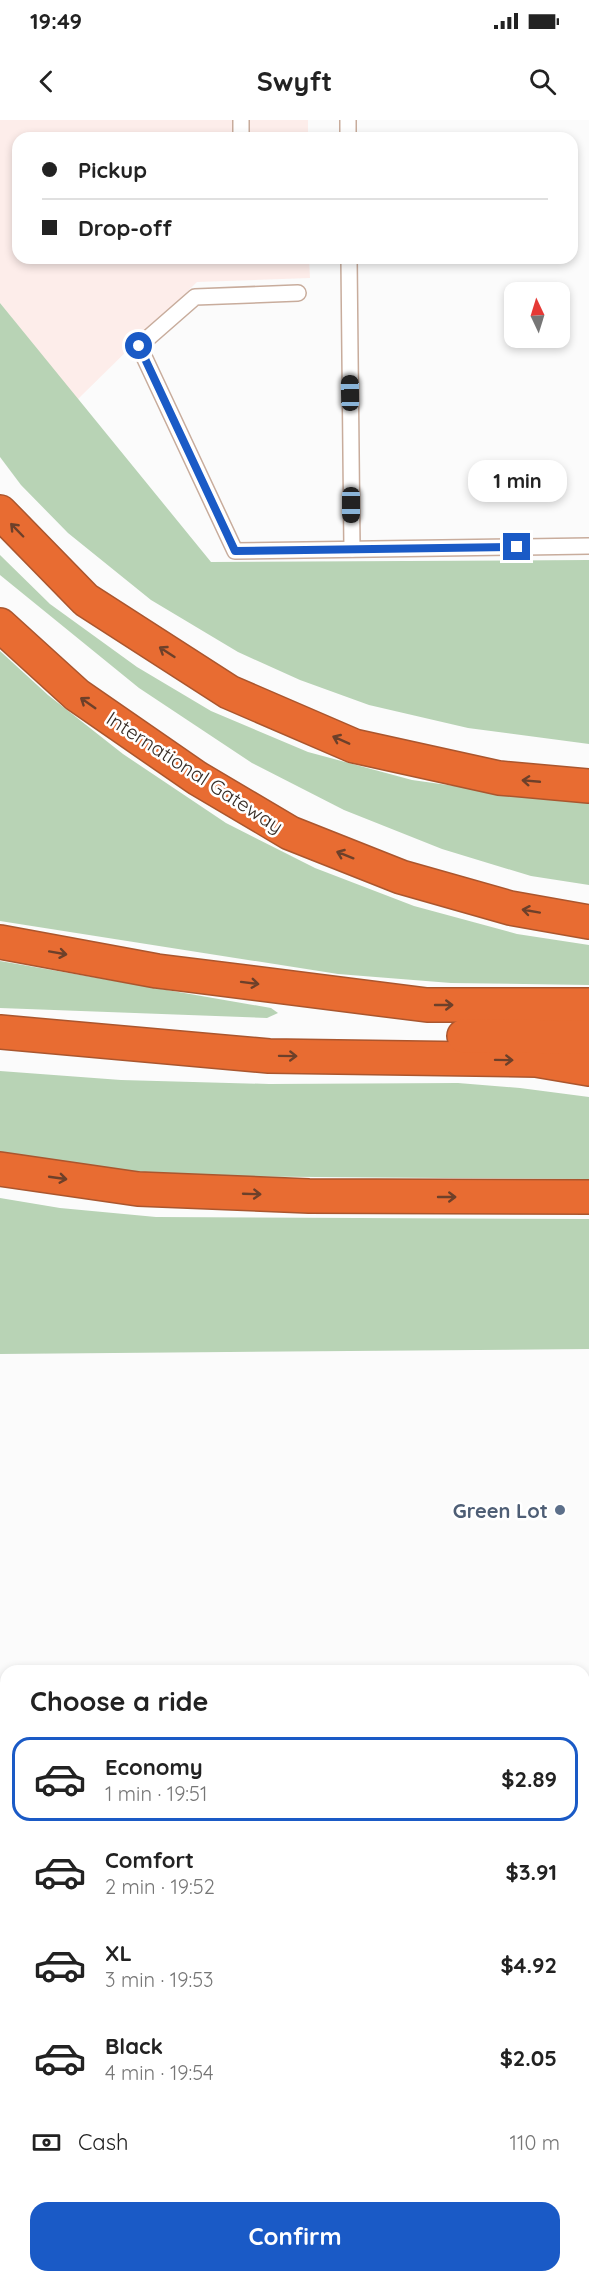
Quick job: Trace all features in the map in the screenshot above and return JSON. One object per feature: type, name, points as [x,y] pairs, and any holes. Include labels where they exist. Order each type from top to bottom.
[{"type":"highway","points":[[0,512],[86,600],[229,692],[354,746],[499,778],[589,786]]},
{"type":"highway","name":"International Gateway","points":[[0,625],[77,695],[197,778],[290,833],[401,877],[510,908],[589,922]]},
{"type":"highway","points":[[0,942],[157,971],[426,1005],[589,1005]]},
{"type":"highway","points":[[0,1031],[589,1037]]},
{"type":"highway","points":[[0,1031],[269,1056],[536,1060],[589,1069]]},
{"type":"highway","points":[[0,1169],[138,1189],[309,1197],[589,1197]]},
{"type":"lane","points":[[349,264],[352,549]]},
{"type":"lane","points":[[298,293],[195,297],[139,346],[235,551],[589,546]]},
{"type":"shaded area","points":[[0,120],[308,120],[308,132],[12,132],[12,264],[309,264],[310,278],[197,282],[77,400],[0,303]]},
{"type":"green space","points":[[0,303],[211,562],[589,560],[589,744],[468,728],[369,705],[300,680],[238,652],[151,600],[68,533],[21,485],[0,457]]},
{"type":"green space","points":[[0,555],[50,604],[137,667],[211,711],[308,752],[412,780],[526,796],[589,802],[589,885],[531,876],[442,849],[344,810],[252,763],[139,688],[0,575]]},
{"type":"green space","points":[[0,651],[48,695],[123,754],[226,823],[315,868],[414,906],[517,934],[589,945],[589,985],[451,983],[338,974],[0,921]]},
{"type":"green space","points":[[0,961],[271,1008],[278,1013],[267,1018],[0,1008]]},
{"type":"green space","points":[[0,1071],[121,1080],[269,1084],[458,1083],[589,1097],[589,1179],[167,1176],[15,1155],[0,1152]]},
{"type":"green space","points":[[0,1198],[60,1208],[156,1217],[589,1219],[589,1349],[0,1354]]},
{"type":"place","name":"Green Lot","points":[[560,1510]]},
{"type":"route","points":[[139,346],[235,551],[517,547]]}]
